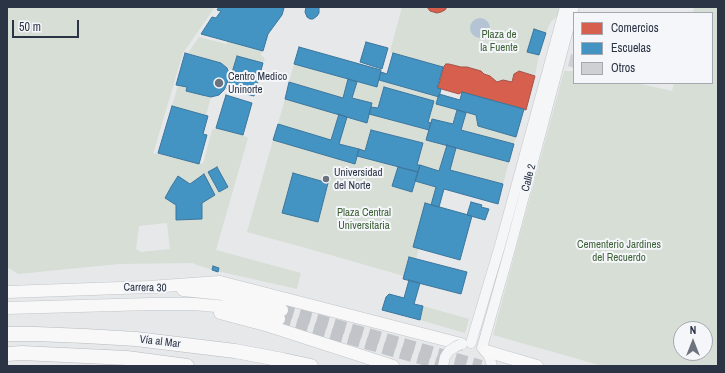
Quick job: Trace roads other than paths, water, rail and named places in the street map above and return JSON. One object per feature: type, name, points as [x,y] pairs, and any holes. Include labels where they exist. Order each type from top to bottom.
[{"type":"highway","name":"Vía al Mar","points":[[7,334],[78,335],[136,339],[235,351],[311,366]]},
{"type":"highway","name":"Vía al Mar","points":[[7,354],[22,353],[127,358],[187,366]]},
{"type":"main road","points":[[149,287],[220,282],[466,344]]},
{"type":"main road","name":"Carrera 30","points":[[7,292],[149,287],[222,294],[280,315],[227,307],[194,304],[7,308]]},
{"type":"main road","points":[[151,304],[201,309],[230,316],[269,326],[393,366]]},
{"type":"main road","points":[[485,351],[538,366]]},
{"type":"street","name":"Calle 2","points":[[466,344],[501,242],[565,7]]},
{"type":"street","name":"Calle 2","points":[[485,351],[511,245],[574,7]]},
{"type":"street","points":[[501,242],[511,245]]},
{"type":"street","points":[[443,366],[445,357],[449,351],[455,347],[466,344],[485,351],[492,366]]},
{"type":"water","points":[[480,18],[487,21],[490,28],[487,35],[480,38],[473,35],[470,28],[473,21]]},
{"type":"tunnel","points":[[282,310],[481,366]]},
{"type":"tunnel","points":[[279,319],[448,366]]},
{"type":"place","name":"Centro Medico Uninorte","points":[[219,83]]},
{"type":"place","name":"Universidad del Norte","points":[[326,179]]},
{"type":"park label","name":"Plaza de la Fuente","points":[[499,41]]},
{"type":"park label","name":"Plaza Central Universitaria","points":[[364,219]]},
{"type":"park label","name":"Cementerio Jardines del Recuerdo","points":[[619,251]]}]
